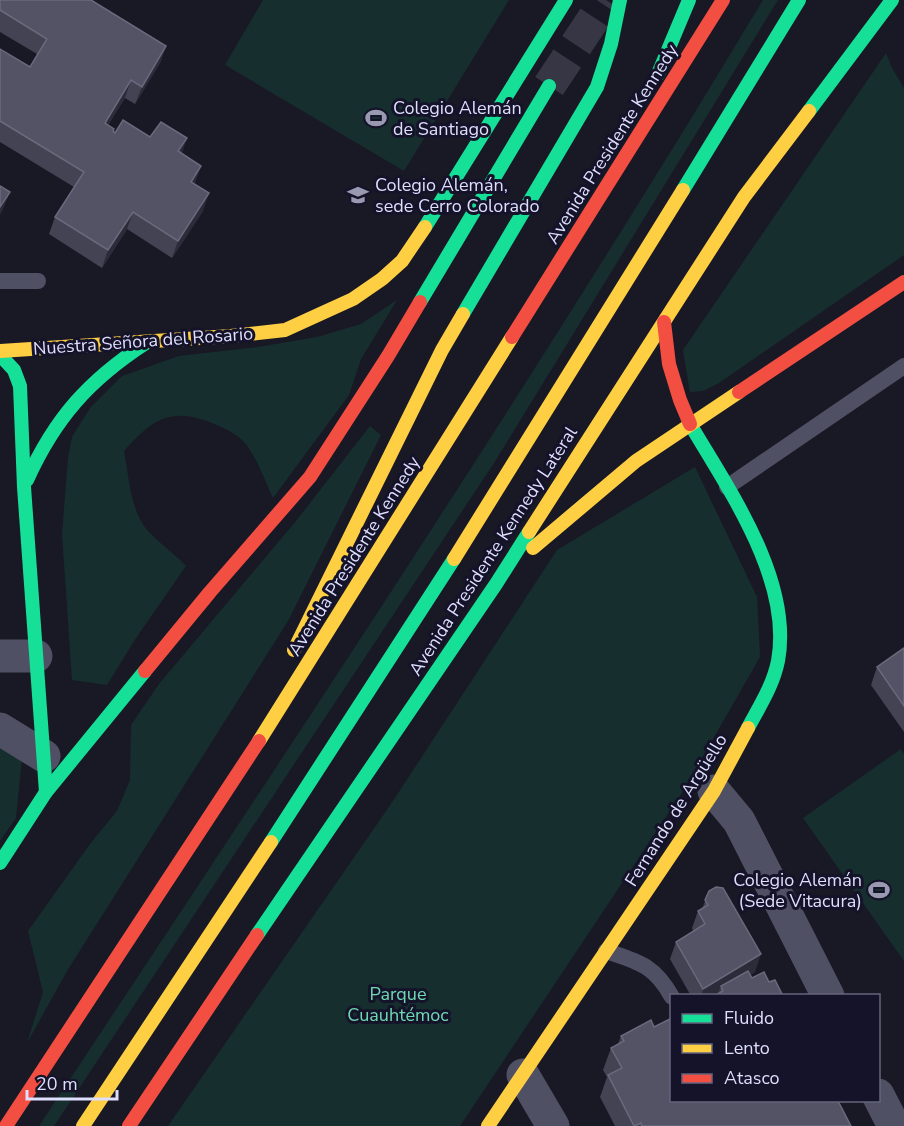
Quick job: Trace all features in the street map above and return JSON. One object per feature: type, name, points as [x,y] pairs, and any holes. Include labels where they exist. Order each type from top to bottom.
[{"type":"main road","name":"Nuestra Señora del Rosario","points":[[0,353],[285,330],[353,298],[382,279],[402,261],[444,199],[566,0]]},
{"type":"main road","points":[[232,784],[442,350],[597,87],[616,28],[620,0]]},
{"type":"main road","points":[[621,164],[689,0]]},
{"type":"main road","name":"Avenida Presidente Kennedy","points":[[6,1126],[232,784],[723,0]]},
{"type":"main road","points":[[83,1126],[245,882],[460,550],[799,0]]},
{"type":"main road","name":"Avenida Presidente Kennedy Lateral","points":[[129,1126],[203,1013],[496,584],[744,197],[892,0]]},
{"type":"main road","points":[[0,863],[46,792],[174,635],[310,477],[388,356],[549,86]]},
{"type":"main road","points":[[496,584],[571,514],[636,461],[904,282]]},
{"type":"main road","name":"Fernando de Argüello","points":[[488,1126],[714,791],[772,683],[778,661],[780,638],[777,598],[753,535],[690,424],[680,400],[669,364],[664,322]]},
{"type":"main road","points":[[24,487],[47,437],[81,392],[124,357],[148,342]]},
{"type":"main road","points":[[0,353],[14,370],[20,386],[24,487],[46,792]]},
{"type":"street","points":[[0,656],[36,656]]},
{"type":"street","points":[[0,729],[44,756]]},
{"type":"street","points":[[714,791],[739,821],[827,994]]},
{"type":"street","points":[[523,1075],[553,1126]]},
{"type":"street","points":[[880,1097],[894,1126]]},
{"type":"lane","points":[[0,281],[38,281]]},
{"type":"lane","points":[[727,487],[904,366]]},
{"type":"lane","points":[[606,951],[650,969],[662,980],[670,994]]},
{"type":"green space","name":"Colegio Alemán de Santiago","points":[[263,0],[509,0],[404,171],[225,65]]},
{"type":"green space","points":[[763,0],[778,0],[494,463],[54,1126],[39,1126],[316,707],[498,426]]},
{"type":"green space","points":[[886,53],[904,88],[904,255],[719,383],[703,391],[690,392],[683,350]]},
{"type":"green space","points":[[397,300],[361,359],[349,395],[273,498],[256,460],[243,441],[222,427],[207,421],[181,416],[161,420],[142,432],[124,451],[137,514],[148,531],[186,566],[136,638],[107,685],[72,680],[62,534],[68,458],[72,437],[90,408],[122,376],[179,356],[258,347],[317,337],[361,324]]},
{"type":"green space","points":[[370,426],[381,435],[288,621],[67,971],[27,1043],[43,992],[28,931],[90,844],[117,811],[130,780],[131,725],[159,684],[296,521]]},
{"type":"green space","name":"Parque Cuauhtémoc","points":[[695,467],[757,597],[760,657],[682,793],[460,1126],[168,1126],[391,804],[557,550]]},
{"type":"green space","points":[[0,744],[22,757],[16,818],[0,841]]},
{"type":"green space","name":"Colegio Alemán (Sede Vitacura)","points":[[901,749],[904,754],[904,961],[803,818]]},
{"type":"building","points":[[0,0],[91,0],[166,46],[142,87],[131,80],[105,123],[114,129],[115,133],[123,120],[150,137],[161,122],[187,138],[178,151],[201,166],[191,182],[209,193],[178,241],[133,212],[108,250],[55,217],[84,172],[0,121],[0,49],[30,67],[47,39],[0,10]]},
{"type":"building","points":[[0,186],[10,192],[0,207]]},
{"type":"building","points":[[904,648],[904,706],[877,667]]},
{"type":"building","points":[[716,887],[723,888],[761,954],[703,989],[676,942],[705,924],[698,911],[708,905],[705,900],[709,891]]},
{"type":"building","points":[[748,971],[752,978],[764,972],[769,982],[775,980],[782,994],[718,994],[723,991],[721,986]]},
{"type":"building","points":[[670,1019],[670,1102],[839,1102],[851,1126],[642,1126],[641,1123],[634,1126],[608,1075],[622,1068],[611,1048],[624,1041],[621,1036],[651,1020],[654,1027]]},
{"type":"tunnel","points":[[549,86],[606,0]]},
{"type":"traffic: fast","points":[[425,227],[566,0]]},
{"type":"traffic: fast","points":[[463,314],[597,87],[611,44],[620,0]]},
{"type":"traffic: fast","points":[[658,74],[689,0]]},
{"type":"traffic: fast","points":[[683,190],[799,0]]},
{"type":"traffic: fast","points":[[809,111],[892,0]]},
{"type":"traffic: fast","points":[[420,302],[549,86]]},
{"type":"traffic: fast","points":[[27,480],[49,438],[76,402],[107,371],[146,343]]},
{"type":"traffic: fast","points":[[0,355],[14,370],[20,386],[24,487],[46,792]]},
{"type":"traffic: fast","points":[[690,424],[754,537],[767,568],[776,600],[780,631],[778,661],[769,688],[748,728]]},
{"type":"traffic: fast","points":[[257,935],[529,532]]},
{"type":"traffic: fast","points":[[271,842],[454,559]]},
{"type":"traffic: fast","points":[[0,863],[46,792],[145,671]]},
{"type":"traffic: slow","points":[[529,532],[744,197],[809,111]]},
{"type":"traffic: slow","points":[[454,559],[683,190]]},
{"type":"traffic: slow","points":[[0,351],[231,336],[285,330],[353,299],[382,279],[402,261],[425,227]]},
{"type":"traffic: slow","points":[[294,650],[442,350],[463,314]]},
{"type":"traffic: slow","points":[[259,741],[512,337]]},
{"type":"traffic: slow","points":[[533,548],[636,461],[739,392]]},
{"type":"traffic: slow","points":[[488,1126],[714,791],[748,728]]},
{"type":"traffic: slow","points":[[83,1126],[271,842]]},
{"type":"traffic: jam","points":[[512,337],[723,0]]},
{"type":"traffic: jam","points":[[739,392],[904,282]]},
{"type":"traffic: jam","points":[[145,671],[310,477],[420,302]]},
{"type":"traffic: jam","points":[[664,322],[669,364],[690,424]]},
{"type":"traffic: jam","points":[[6,1126],[259,741]]},
{"type":"traffic: jam","points":[[129,1126],[257,935]]},
{"type":"place","name":"Colegio Alemán de Santiago","points":[[376,118]]},
{"type":"place","name":"Colegio Alemán, sede Cerro Colorado","points":[[358,195]]},
{"type":"place","name":"Colegio Alemán (Sede Vitacura)","points":[[879,890]]}]
